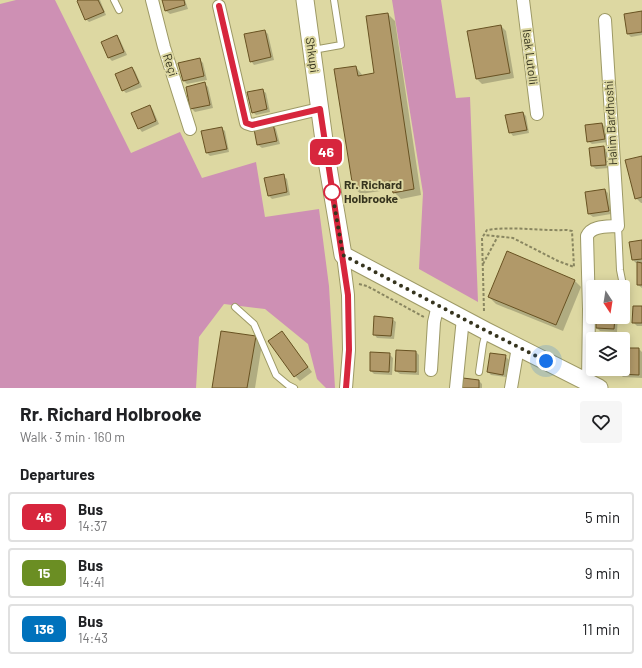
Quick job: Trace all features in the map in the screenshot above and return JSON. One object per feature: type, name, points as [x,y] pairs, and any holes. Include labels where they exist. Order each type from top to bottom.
[{"type":"street","name":"Reçi","points":[[152,0],[164,47],[190,129]]},
{"type":"street","name":"Shkupi","points":[[304,0],[348,295],[349,350],[346,388]]},
{"type":"street","name":"Isak Lutolli","points":[[523,0],[537,114]]},
{"type":"street","points":[[219,6],[246,123],[252,125],[320,109]]},
{"type":"street","name":"Halim Bardhoshi","points":[[604,20],[618,226]]},
{"type":"street","points":[[594,385],[589,309],[588,236],[594,228],[618,226]]},
{"type":"street","points":[[343,255],[486,331],[594,385]]},
{"type":"street","points":[[431,370],[434,322],[438,305]]},
{"type":"street","points":[[456,388],[463,318]]},
{"type":"street","points":[[511,388],[518,347]]},
{"type":"lane","points":[[114,0],[119,10]]},
{"type":"lane","points":[[312,51],[341,45],[334,0]]},
{"type":"lane","name":"Halim Bardhoshi","points":[[618,226],[620,270],[622,280]]},
{"type":"lane","points":[[235,307],[254,324],[276,375],[294,388]]},
{"type":"lane","points":[[479,372],[486,331]]},
{"type":"path","points":[[484,235],[513,238],[558,261],[574,266],[572,231],[487,230],[482,238],[484,311]]},
{"type":"path","points":[[483,265],[498,236]]},
{"type":"shaded area","points":[[16,0],[55,0],[131,153],[180,132],[202,178],[256,162],[265,217],[319,209],[329,286],[335,388],[326,388],[317,379],[308,344],[265,309],[224,304],[199,337],[196,388],[0,388],[0,4]]},
{"type":"shaded area","points":[[392,0],[441,0],[456,98],[470,97],[478,302],[419,269],[423,193]]},
{"type":"building","points":[[98,0],[104,12],[85,20],[77,1]]},
{"type":"building","points":[[162,0],[184,0],[185,5],[165,11]]},
{"type":"building","points":[[642,11],[642,32],[627,34],[624,14]]},
{"type":"building","points":[[388,13],[414,189],[393,193],[391,181],[353,188],[334,69],[356,66],[358,76],[374,73],[366,16]]},
{"type":"building","points":[[501,25],[510,73],[476,79],[467,31]]},
{"type":"building","points":[[265,30],[271,57],[250,62],[244,34]]},
{"type":"building","points":[[117,35],[124,52],[108,58],[101,42]]},
{"type":"building","points":[[200,58],[204,76],[183,81],[178,63]]},
{"type":"building","points":[[132,67],[139,83],[122,91],[115,74]]},
{"type":"building","points":[[205,82],[210,105],[190,109],[186,87]]},
{"type":"building","points":[[263,89],[267,109],[252,113],[247,92]]},
{"type":"building","points":[[150,105],[156,121],[138,129],[131,113]]},
{"type":"building","points":[[523,112],[527,130],[509,133],[505,115]]},
{"type":"building","points":[[602,123],[605,139],[587,142],[585,125]]},
{"type":"building","points":[[273,124],[277,141],[257,145],[254,129]]},
{"type":"building","points":[[222,127],[227,149],[206,153],[201,131]]},
{"type":"building","points":[[604,146],[606,165],[591,166],[589,148]]},
{"type":"building","points":[[642,156],[642,197],[635,199],[625,160]]},
{"type":"building","points":[[284,174],[287,192],[268,196],[264,178]]},
{"type":"building","points":[[605,189],[609,211],[588,214],[585,192]]},
{"type":"building","points":[[642,240],[642,259],[632,260],[629,242]]},
{"type":"building","points":[[507,251],[575,280],[556,325],[488,297]]},
{"type":"building","points":[[637,262],[642,263],[642,285],[637,285]]},
{"type":"building","points":[[633,306],[642,306],[642,323],[632,323]]},
{"type":"building","points":[[374,316],[393,318],[391,336],[373,335]]},
{"type":"building","points":[[596,324],[614,324],[614,329],[596,328]]},
{"type":"building","points":[[221,331],[256,336],[247,388],[212,388]]},
{"type":"building","points":[[282,331],[308,367],[294,377],[268,341]]},
{"type":"building","points":[[630,348],[639,348],[639,375],[630,375]]},
{"type":"building","points":[[396,350],[416,351],[416,372],[395,371]]},
{"type":"building","points":[[370,352],[390,353],[389,372],[370,371]]},
{"type":"building","points":[[490,353],[506,355],[503,375],[487,372]]},
{"type":"building","points":[[463,378],[479,380],[479,388],[462,388]]},
{"type":"bus line","name":"46","points":[[219,6],[246,123],[252,125],[320,109],[348,295],[349,350],[346,388]]},
{"type":"place","name":"Rr. Richard Holbrooke","points":[[332,192]]},
{"type":"route","points":[[332,192],[343,255],[546,361]]}]
